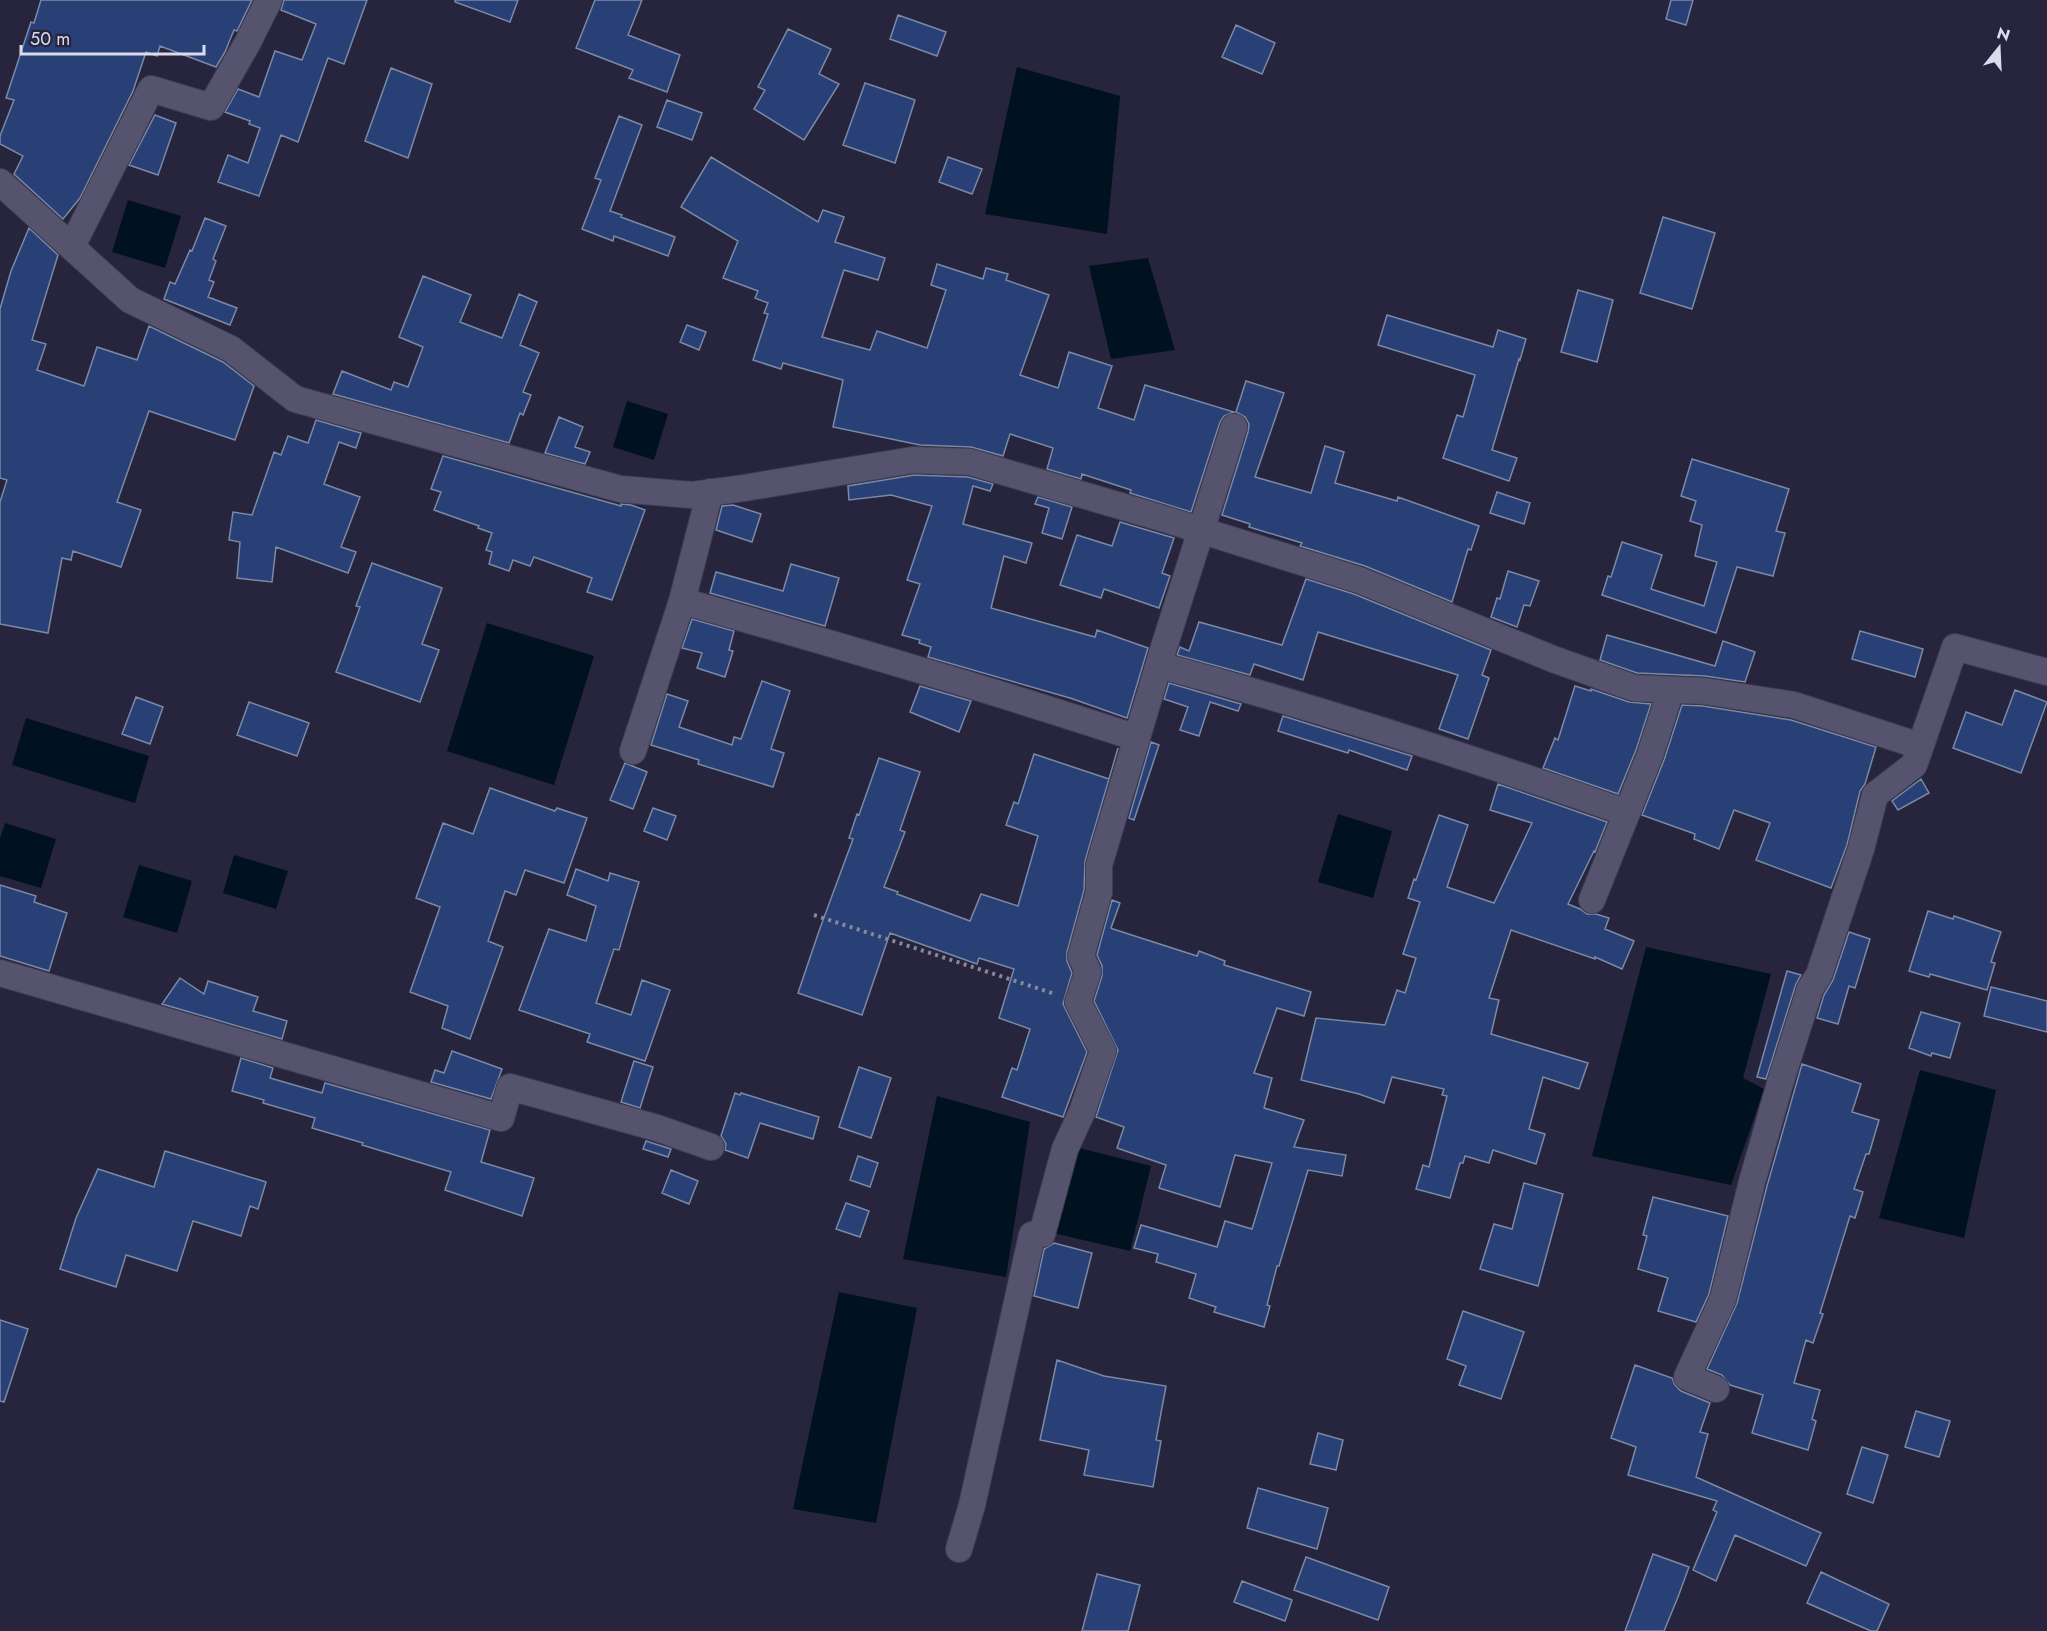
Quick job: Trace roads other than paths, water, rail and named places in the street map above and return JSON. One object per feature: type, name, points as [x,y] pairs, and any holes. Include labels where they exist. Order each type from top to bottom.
[{"type":"street","points":[[72,246],[151,89],[211,107],[248,42],[268,0]]},
{"type":"street","points":[[0,182],[130,300],[231,349],[295,399],[620,489],[692,495],[913,460],[970,462],[1359,580],[1553,659],[1634,688],[1704,691],[1794,705],[1920,746]]},
{"type":"street","points":[[959,1549],[972,1505],[1032,1235],[1042,1234],[1065,1149],[1083,1112],[1103,1051],[1078,1002],[1088,972],[1081,956],[1099,892],[1099,865],[1234,427]]},
{"type":"street","points":[[633,751],[682,601],[710,492]]},
{"type":"street","points":[[682,601],[917,668],[1137,738]]},
{"type":"street","points":[[1716,1389],[1687,1377],[1723,1299],[1752,1182],[1784,1068],[1810,989],[1819,975],[1861,849],[1875,795],[1914,765],[1955,647],[2047,672]]},
{"type":"street","points":[[1159,665],[1267,694],[1526,777],[1627,813]]},
{"type":"street","points":[[1592,900],[1650,755],[1671,690]]},
{"type":"street","points":[[0,973],[501,1118],[510,1087],[657,1128],[711,1147]]},
{"type":"water","points":[[1017,67],[1120,96],[1107,234],[985,214]]},
{"type":"water","points":[[128,200],[181,216],[165,268],[112,252]]},
{"type":"water","points":[[1148,258],[1175,350],[1111,359],[1089,266]]},
{"type":"water","points":[[627,401],[668,414],[654,460],[613,447]]},
{"type":"water","points":[[487,623],[594,656],[554,785],[447,751]]},
{"type":"water","points":[[26,718],[149,756],[135,803],[12,765]]},
{"type":"water","points":[[1338,814],[1392,831],[1373,898],[1318,882]]},
{"type":"water","points":[[5,823],[56,839],[41,888],[0,876],[0,839]]},
{"type":"water","points":[[234,855],[288,871],[276,909],[223,893]]},
{"type":"water","points":[[139,865],[192,881],[177,933],[123,917]]},
{"type":"water","points":[[1646,947],[1771,974],[1743,1078],[1764,1089],[1731,1185],[1592,1156]]},
{"type":"water","points":[[1920,1070],[1996,1090],[1964,1238],[1879,1218]]},
{"type":"water","points":[[937,1096],[1030,1122],[1006,1277],[903,1259]]},
{"type":"water","points":[[1071,1146],[1151,1166],[1130,1251],[1049,1232]]},
{"type":"water","points":[[839,1292],[917,1308],[876,1523],[793,1509]]}]
